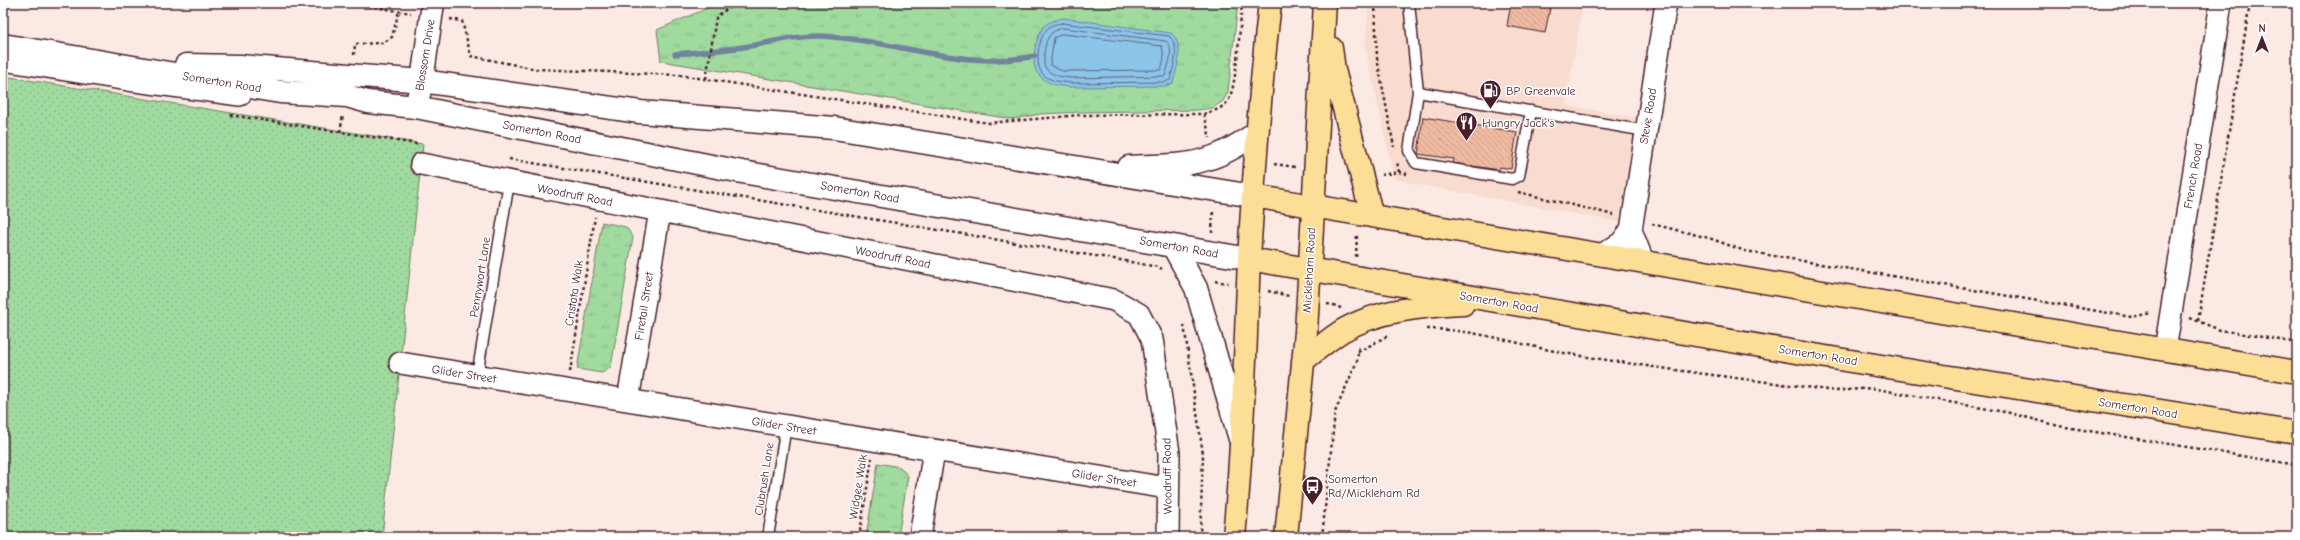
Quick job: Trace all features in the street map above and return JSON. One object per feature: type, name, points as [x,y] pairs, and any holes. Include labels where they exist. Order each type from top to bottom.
[{"type":"main road","points":[[1234,537],[1242,446],[1257,133],[1270,3]]},
{"type":"main road","points":[[1326,4],[1334,70],[1365,214]]},
{"type":"main road","name":"Mickleham Road","points":[[1286,537],[1310,270],[1326,4]]},
{"type":"main road","name":"Blossom Drive","points":[[416,107],[422,81],[432,9]]},
{"type":"main road","name":"Somerton Road","points":[[3,45],[280,92],[347,96],[368,102],[416,107],[742,172],[1826,357],[2297,433]]},
{"type":"main road","name":"Somerton Road","points":[[63,55],[151,64],[240,66],[422,81],[640,112],[866,132],[1365,214],[2297,372]]},
{"type":"main road","points":[[1090,169],[1182,164],[1207,159],[1226,151],[1257,133]]},
{"type":"main road","points":[[1173,246],[1196,288],[1242,446]]},
{"type":"main road","points":[[1303,361],[1342,331],[1370,319],[1419,307],[1502,302]]},
{"type":"street","name":"Steve Road","points":[[1632,225],[1666,3]]},
{"type":"street","name":"French Road","points":[[2165,350],[2221,3]]},
{"type":"street","points":[[3,60],[128,80],[258,98],[280,92]]},
{"type":"street","name":"Woodruff Road","points":[[421,164],[1114,300],[1139,314],[1152,339],[1169,453],[1167,488],[1168,537]]},
{"type":"street","name":"Firetail Street","points":[[628,400],[660,211]]},
{"type":"street","points":[[1603,254],[1621,243],[1632,225]]},
{"type":"street","points":[[1632,225],[1643,261]]},
{"type":"street","name":"Glider Street","points":[[400,363],[1167,488]]},
{"type":"street","points":[[920,537],[934,450]]},
{"type":"lane","points":[[1408,3],[1418,92],[1409,151],[1416,163],[1512,179],[1519,176],[1531,111]]},
{"type":"lane","points":[[1418,92],[1646,131]]},
{"type":"lane","name":"Pennywort Lane","points":[[477,376],[509,182]]},
{"type":"lane","name":"Clubrush Lane","points":[[768,537],[786,426]]},
{"type":"path","points":[[350,3],[432,9],[462,21],[472,56],[536,69],[679,75],[989,123],[1080,115],[1204,114],[1219,110],[1228,100],[1233,83],[1242,3]]},
{"type":"path","points":[[706,79],[718,15],[739,3]]},
{"type":"path","points":[[2198,321],[2250,3]]},
{"type":"path","points":[[1399,172],[1410,174]]},
{"type":"path","points":[[1214,190],[1211,253],[1214,281]]},
{"type":"path","points":[[1516,192],[1632,225],[1708,238],[1745,251],[2132,317],[2157,313],[2171,314],[2198,321],[2220,330],[2297,343]]},
{"type":"path","name":"Cristata Walk","points":[[567,390],[598,199]]},
{"type":"path","points":[[1355,277],[1365,214]]},
{"type":"path","points":[[1421,329],[1448,329],[1572,354],[1835,391],[1871,388],[2010,413],[2059,426],[2297,465]]},
{"type":"path","points":[[1358,352],[1379,339],[1393,334]]},
{"type":"path","name":"Widgee Walk","points":[[859,537],[875,440]]},
{"type":"shaded area","name":"BP Greenvale","points":[[1369,3],[1583,3],[1566,105],[1637,118],[1619,222],[1405,182],[1394,178],[1365,46]]},
{"type":"green space","points":[[719,3],[1238,3],[1228,92],[1223,101],[1213,108],[1197,110],[1041,114],[1011,119],[661,61],[657,30]]},
{"type":"green space","points":[[3,76],[423,144],[382,537],[3,537]]},
{"type":"green space","points":[[602,222],[626,227],[633,237],[611,367],[602,373],[577,369]]},
{"type":"green space","points":[[878,463],[900,467],[908,476],[898,537],[866,537]]},
{"type":"water","points":[[1063,18],[1171,33],[1178,44],[1179,50],[1178,63],[1173,83],[1166,86],[1070,87],[1057,85],[1046,81],[1039,75],[1034,64],[1037,42],[1045,25]]},
{"type":"building","points":[[1511,3],[1551,3],[1545,33],[1507,26]]},
{"type":"building","name":"Hungry Jack's","points":[[1423,117],[1517,132],[1511,169],[1500,167],[1499,170],[1453,163],[1454,159],[1418,154]]},
{"type":"waterway","points":[[675,54],[731,49],[793,38],[819,36],[846,38],[927,53],[981,60],[1008,60],[1035,56]]},
{"type":"place","name":"BP Greenvale","points":[[1491,110]]},
{"type":"place","name":"Hungry Jack's","points":[[1467,142]]},
{"type":"place","name":"Somerton Rd/Mickleham Rd","points":[[1313,506]]}]
